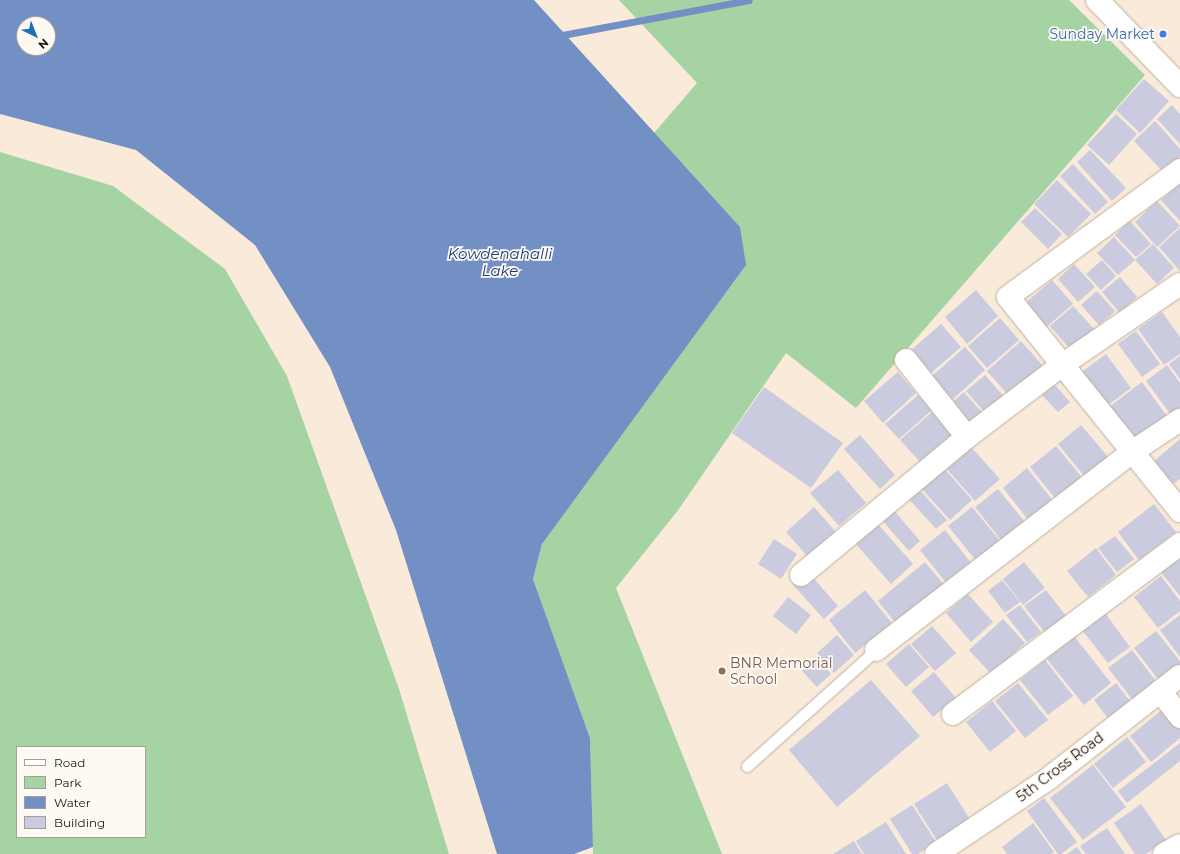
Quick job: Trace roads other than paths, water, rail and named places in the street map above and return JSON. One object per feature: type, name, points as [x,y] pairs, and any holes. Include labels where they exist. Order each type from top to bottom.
[{"type":"street","points":[[1097,0],[1180,86]]},
{"type":"street","points":[[1180,170],[1008,297],[1180,511]]},
{"type":"street","points":[[800,575],[967,437],[1062,365],[1180,284]]},
{"type":"street","points":[[906,360],[967,437]]},
{"type":"street","points":[[876,650],[1132,452],[1180,420]]},
{"type":"street","points":[[953,714],[1180,544]]},
{"type":"street","name":"5th Cross Road","points":[[936,854],[1048,779],[1180,676]]},
{"type":"street","points":[[1160,691],[1180,717]]},
{"type":"street","points":[[1164,854],[1180,845]]},
{"type":"lane","points":[[747,766],[876,650]]},
{"type":"water","name":"Kowdenahalli Lake","points":[[0,0],[534,0],[740,227],[746,265],[542,544],[533,579],[590,738],[593,847],[574,854],[497,854],[396,530],[330,367],[255,245],[136,150],[0,114]]},
{"type":"waterway","points":[[557,36],[749,0]]},
{"type":"place","name":"Sunday Market","points":[[1163,34]]},
{"type":"place","name":"BNR Memorial School","points":[[722,671]]}]
